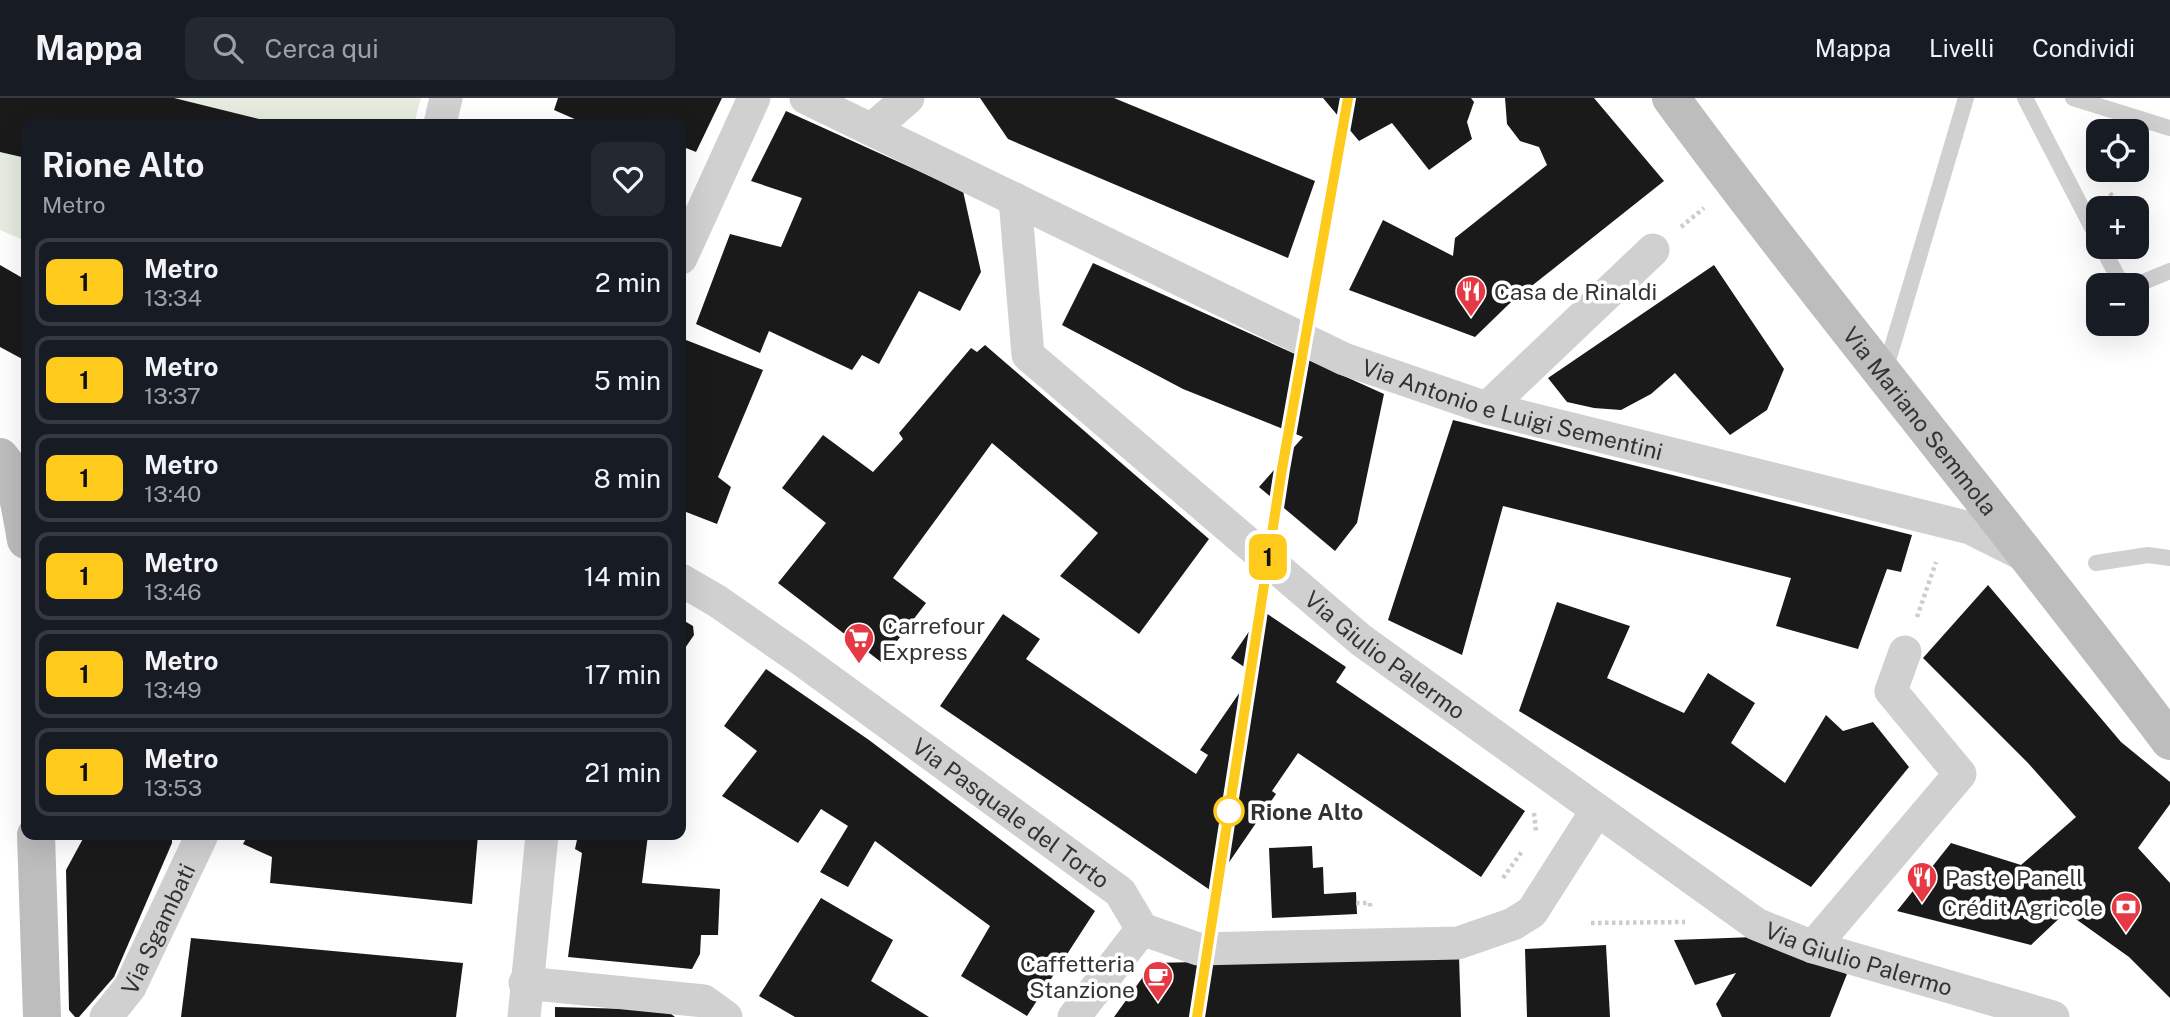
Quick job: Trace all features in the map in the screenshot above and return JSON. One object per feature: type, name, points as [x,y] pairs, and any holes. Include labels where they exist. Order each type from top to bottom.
[{"type":"main road","name":"Via Mariano Semmola","points":[[1671,98],[1735,184],[2032,559],[2170,741]]},
{"type":"main road","points":[[0,457],[6,464],[21,515]]},
{"type":"main road","points":[[37,840],[42,1017]]},
{"type":"street","points":[[441,119],[446,98]]},
{"type":"street","points":[[686,247],[754,98]]},
{"type":"street","points":[[806,98],[1016,199]]},
{"type":"street","points":[[872,129],[908,98]]},
{"type":"street","name":"Via Antonio e Luigi Sementini","points":[[1016,199],[1344,359],[1487,408],[1970,528],[2032,559]]},
{"type":"street","name":"Via Giulio Palermo","points":[[1016,199],[1028,355],[1361,640],[1756,924],[1813,947],[2053,1017]]},
{"type":"street","points":[[1487,408],[1653,250]]},
{"type":"street","name":"Via Pasquale del Torto","points":[[686,583],[717,600],[799,658],[1121,892],[1142,929]]},
{"type":"street","points":[[1813,947],[1960,774],[1891,691],[1905,652]]},
{"type":"street","points":[[1074,1017],[1142,929],[1198,949],[1458,943],[1513,924],[1532,912],[1597,810]]},
{"type":"street","name":"Via Sgambati","points":[[106,1017],[130,987],[200,840]]},
{"type":"street","points":[[524,1017],[525,983],[541,840]]},
{"type":"street","points":[[525,983],[704,1001],[726,1017]]},
{"type":"lane","points":[[1884,373],[1966,98]]},
{"type":"lane","points":[[2025,98],[2086,216]]},
{"type":"lane","points":[[2073,98],[2170,128]]},
{"type":"lane","points":[[2149,280],[2170,271]]},
{"type":"lane","points":[[2095,563],[2148,555],[2170,558]]},
{"type":"path","points":[[1653,250],[1735,184]]},
{"type":"path","points":[[1905,652],[1936,562]]},
{"type":"path","points":[[1531,838],[1537,829],[1533,808]]},
{"type":"path","points":[[1503,878],[1524,848]]},
{"type":"path","points":[[1591,923],[1694,922]]},
{"type":"shaded area","points":[[0,98],[421,98],[415,119],[21,119],[21,239],[0,230]]},
{"type":"building","points":[[0,98],[174,98],[259,119],[21,119],[21,157],[0,152]]},
{"type":"building","points":[[558,98],[722,98],[696,152],[686,148],[686,119],[575,119],[554,110]]},
{"type":"building","points":[[980,98],[1114,98],[1315,181],[1288,258],[1008,139]]},
{"type":"building","points":[[1323,98],[1471,98],[1474,102],[1467,122],[1472,139],[1429,170],[1392,123],[1359,141]]},
{"type":"building","points":[[1505,98],[1594,98],[1664,181],[1509,304],[1475,337],[1349,290],[1383,220],[1453,256],[1455,238],[1547,165],[1539,147],[1520,141],[1507,124]]},
{"type":"building","points":[[786,111],[963,191],[981,272],[960,311],[919,291],[879,364],[862,355],[852,370],[769,331],[760,353],[696,324],[730,234],[781,247],[802,198],[751,181]]},
{"type":"building","points":[[1093,263],[1384,394],[1357,523],[1335,551],[1259,487],[1303,437],[1183,389],[1062,325]]},
{"type":"building","points":[[0,265],[21,277],[21,358],[0,347]]},
{"type":"building","points":[[1714,265],[1784,369],[1767,410],[1730,435],[1675,373],[1651,394],[1621,410],[1567,402],[1548,378]]},
{"type":"building","points":[[686,340],[763,370],[718,477],[731,487],[717,524],[686,512]]},
{"type":"building","points":[[985,345],[1209,539],[1139,634],[1060,576],[1098,533],[992,443],[893,578],[926,603],[881,662],[778,583],[826,523],[782,488],[823,435],[873,472],[903,439],[899,433],[971,348],[977,352]]},
{"type":"building","points":[[1453,420],[1912,535],[1901,572],[1887,569],[1858,649],[1776,626],[1791,578],[1503,506],[1462,655],[1388,620]]},
{"type":"building","points":[[1988,585],[2121,742],[2170,782],[2170,804],[2138,848],[2170,883],[2170,998],[2129,957],[2066,912],[2031,945],[1897,911],[1951,843],[2021,865],[2076,817],[2028,763],[1923,658]]},
{"type":"building","points":[[1557,602],[1630,626],[1607,678],[1684,713],[1708,673],[1755,703],[1731,743],[1785,783],[1826,715],[1843,731],[1873,722],[1909,767],[1811,887],[1519,711]]},
{"type":"building","points":[[1263,611],[1346,667],[1336,682],[1525,811],[1481,877],[1298,753],[1272,791],[1276,794],[1210,890],[940,706],[1003,614],[1040,639],[1026,659],[1196,774],[1208,755],[1200,750],[1253,673],[1231,658]]},
{"type":"building","points":[[686,622],[693,626],[694,635],[686,647]]},
{"type":"building","points":[[766,669],[869,740],[1095,911],[1027,1016],[961,976],[990,926],[875,841],[848,887],[820,872],[848,826],[821,809],[798,843],[722,796],[757,751],[724,726]]},
{"type":"building","points":[[82,840],[172,840],[114,977],[79,1017],[75,1017],[69,1010],[66,870]]},
{"type":"building","points":[[245,840],[478,840],[472,904],[270,883],[272,857],[243,844]]},
{"type":"building","points":[[577,840],[647,840],[642,883],[720,889],[718,935],[701,935],[700,954],[692,969],[568,957],[582,853],[575,849]]},
{"type":"building","points":[[1312,846],[1313,868],[1323,867],[1324,894],[1356,892],[1357,914],[1272,918],[1269,848]]},
{"type":"building","points":[[821,898],[893,940],[871,981],[929,1017],[795,1017],[759,996]]},
{"type":"building","points":[[1754,937],[1847,974],[1830,1017],[1722,1017],[1716,1004],[1736,973],[1695,985],[1674,940]]},
{"type":"building","points":[[191,938],[463,963],[456,1017],[181,1017]]},
{"type":"building","points":[[1606,945],[1610,1017],[1527,1017],[1525,949]]},
{"type":"building","points":[[1459,956],[1461,1017],[1114,1017],[1153,963]]},
{"type":"building","points":[[555,1007],[666,1010],[675,1017],[555,1017]]},
{"type":"metro line","name":"1","points":[[1197,1017],[1282,469],[1348,98]]},
{"type":"place","name":"Casa de Rinaldi","points":[[1471,318]]},
{"type":"place","name":"Carrefour Express","points":[[859,665]]},
{"type":"place","name":"Rione Alto","points":[[1229,811]]},
{"type":"place","name":"Past e Panell","points":[[1922,904]]},
{"type":"place","name":"Crédit Agricole","points":[[2126,934]]},
{"type":"place","name":"Caffetteria Stanzione","points":[[1158,1003]]}]
